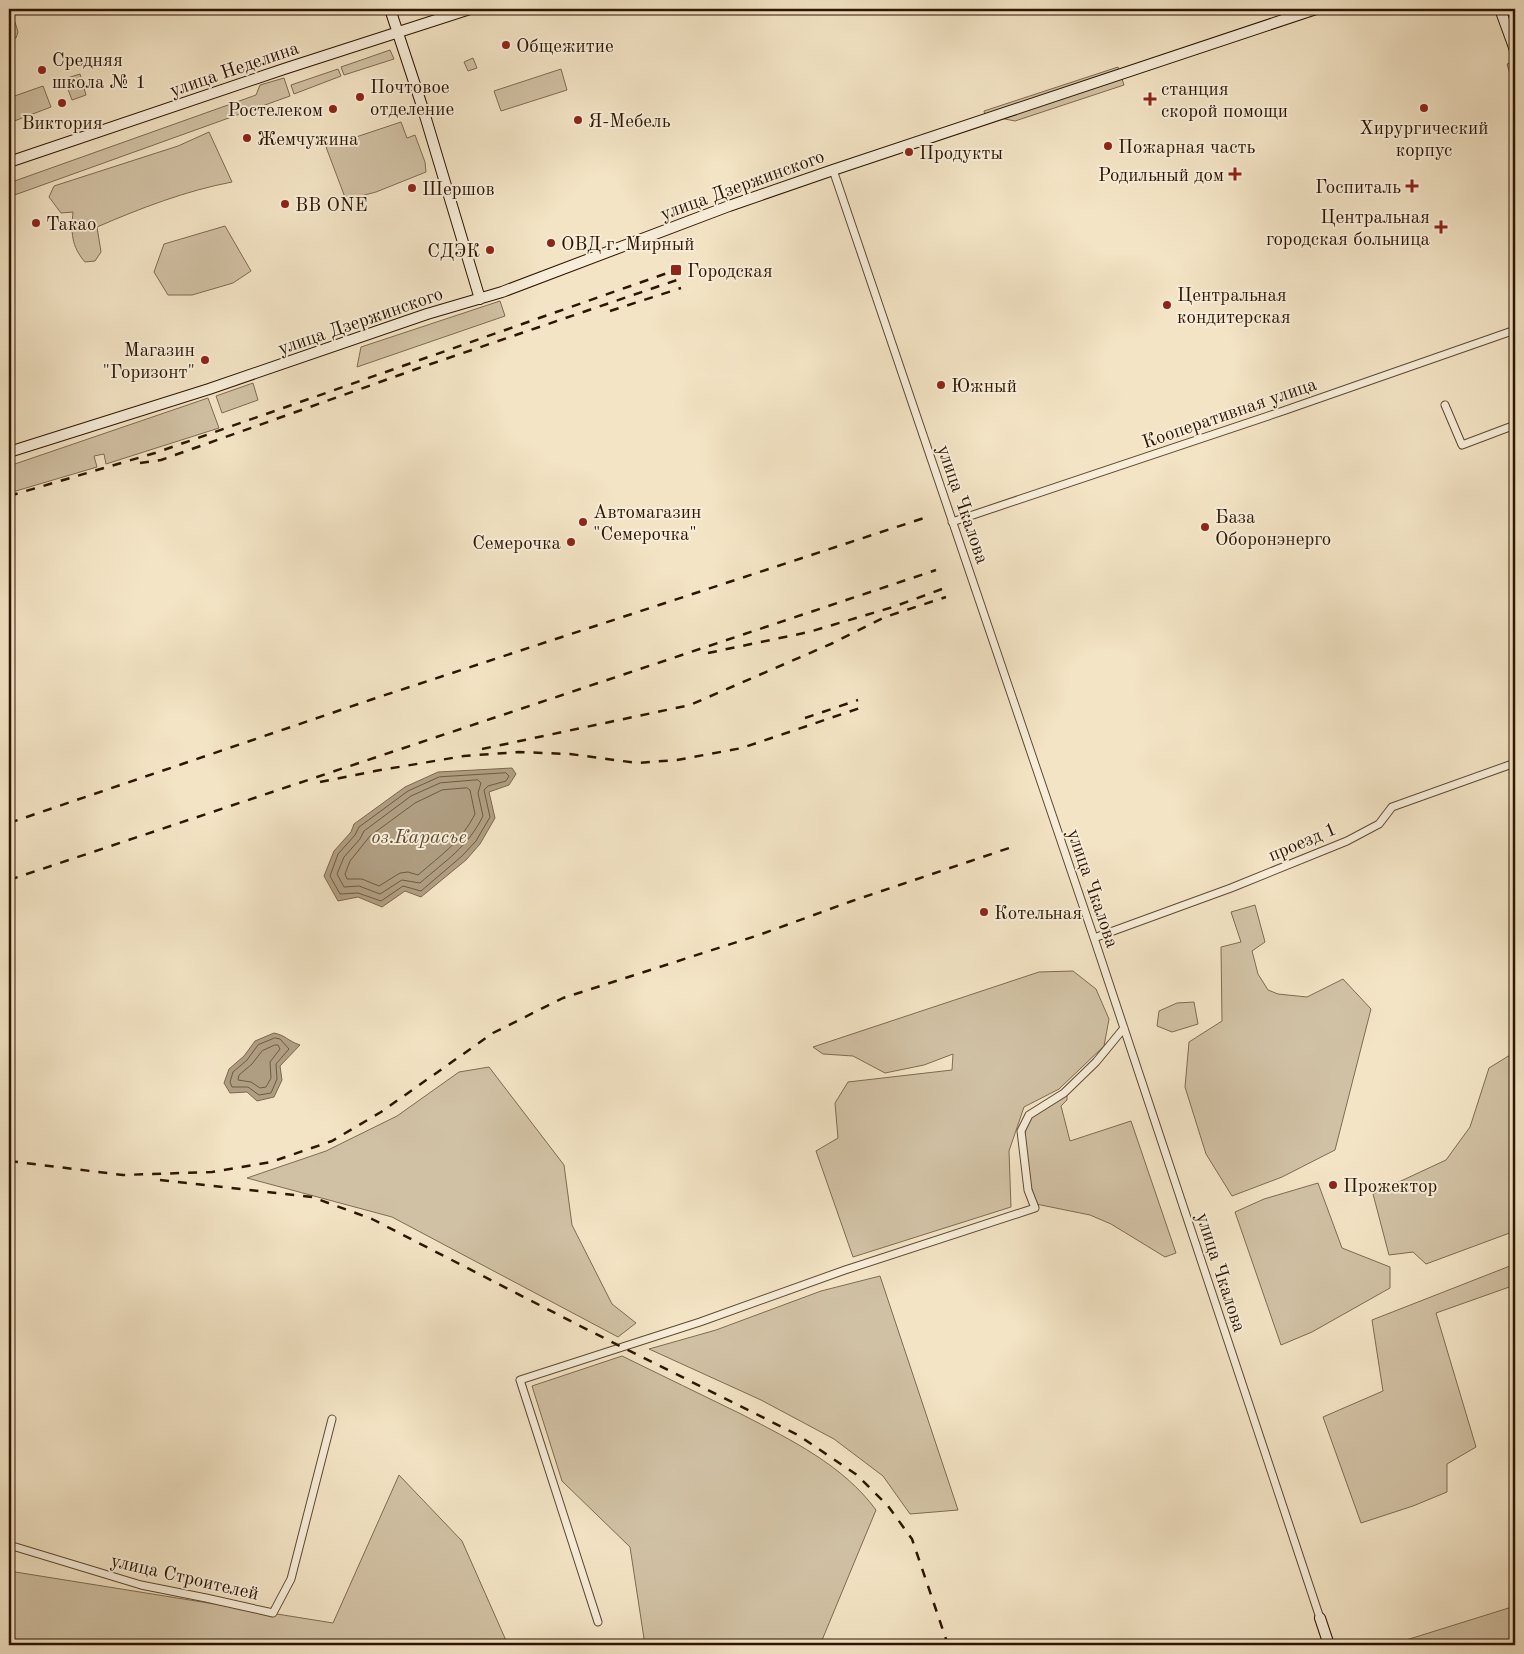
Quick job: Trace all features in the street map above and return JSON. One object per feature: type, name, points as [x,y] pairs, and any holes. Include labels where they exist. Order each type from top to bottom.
[{"type":"street","points":[[390,9],[423,109],[480,299]]},
{"type":"street","name":"улица Неделина","points":[[9,162],[470,9]]},
{"type":"street","name":"улица Дзержинского","points":[[9,452],[209,389],[427,314],[480,299],[833,170],[1316,9]]},
{"type":"street","points":[[1500,9],[1514,44]]},
{"type":"street","name":"улица Чкалова","points":[[833,170],[1094,938],[1320,1618]]},
{"type":"street","name":"Кооперативная улица","points":[[952,522],[1283,411],[1515,330]]},
{"type":"street","points":[[1445,405],[1462,445],[1515,425]]},
{"type":"street","name":"проезд 1","points":[[1094,938],[1231,888],[1329,848],[1379,824],[1392,807],[1515,763]]},
{"type":"street","points":[[598,1622],[520,1380],[700,1322],[845,1270],[1035,1208],[1028,1190],[1021,1131],[1029,1115],[1064,1093],[1096,1062],[1124,1028]]},
{"type":"street","name":"улица Строителей","points":[[9,1545],[141,1585],[273,1613],[291,1579],[332,1419]]},
{"type":"street","points":[[1320,1618],[1329,1645]]},
{"type":"shaded area","points":[[9,19],[15,22],[18,32],[16,38],[9,40]]},
{"type":"shaded area","points":[[390,50],[394,59],[344,75],[341,67]]},
{"type":"shaded area","points":[[473,58],[477,68],[468,71],[464,62]]},
{"type":"shaded area","points":[[1515,61],[1515,90],[1507,64]]},
{"type":"shaded area","points":[[1118,67],[1124,85],[1015,121],[985,115],[984,111]]},
{"type":"shaded area","points":[[338,69],[341,76],[294,94],[291,85]]},
{"type":"shaded area","points":[[561,69],[567,90],[501,111],[494,91]]},
{"type":"shaded area","points":[[80,74],[86,95],[72,100],[64,79]]},
{"type":"shaded area","points":[[284,78],[290,96],[9,197],[9,183],[256,95],[260,85]]},
{"type":"shaded area","points":[[43,86],[51,107],[9,123],[9,98]]},
{"type":"shaded area","points":[[401,122],[407,138],[415,135],[425,162],[426,172],[376,192],[346,200],[326,147]]},
{"type":"shaded area","points":[[209,132],[232,182],[197,190],[163,201],[97,227],[101,252],[95,261],[85,262],[77,250],[73,238],[73,212],[61,213],[49,197],[54,186],[178,146]]},
{"type":"shaded area","points":[[225,226],[251,271],[233,283],[192,295],[168,295],[154,272],[164,244]]},
{"type":"shaded area","points":[[500,301],[505,316],[357,367],[361,347]]},
{"type":"shaded area","points":[[253,383],[258,400],[222,413],[216,396]]},
{"type":"shaded area","points":[[208,398],[219,428],[106,464],[104,454],[94,456],[97,467],[9,493],[9,466]]},
{"type":"shaded area","points":[[1255,905],[1265,942],[1252,951],[1258,974],[1268,990],[1278,994],[1307,997],[1343,979],[1371,1009],[1335,1150],[1282,1177],[1232,1196],[1206,1154],[1185,1087],[1189,1042],[1222,1021],[1221,947],[1241,942],[1231,912]]},
{"type":"shaded area","points":[[1073,971],[1096,989],[1109,1019],[1104,1046],[1059,1089],[1024,1107],[1009,1151],[1011,1207],[853,1257],[816,1151],[838,1138],[835,1103],[848,1082],[952,1070],[953,1054],[924,1065],[885,1073],[853,1056],[823,1054],[813,1047],[1039,972]]},
{"type":"shaded area","points":[[1194,1002],[1198,1024],[1172,1032],[1157,1026],[1159,1011],[1177,1003]]},
{"type":"shaded area","points":[[1515,1052],[1515,1231],[1426,1264],[1413,1252],[1389,1255],[1373,1194],[1446,1160],[1470,1127],[1489,1068]]},
{"type":"shaded area","points":[[489,1067],[564,1165],[572,1225],[612,1304],[636,1323],[618,1337],[392,1217],[247,1178],[326,1151],[397,1116],[459,1072]]},
{"type":"shaded area","points":[[1067,1095],[1067,1100],[1061,1106],[1070,1141],[1131,1121],[1176,1253],[1165,1257],[1111,1224],[1090,1215],[1036,1204],[1024,1148],[1027,1126],[1033,1115]]},
{"type":"shaded area","points":[[1318,1183],[1342,1248],[1390,1267],[1390,1288],[1312,1332],[1281,1345],[1235,1212],[1264,1199]]},
{"type":"shaded area","points":[[1515,1264],[1515,1285],[1436,1313],[1476,1447],[1447,1464],[1447,1492],[1413,1506],[1361,1523],[1323,1417],[1383,1391],[1372,1320]]},
{"type":"shaded area","points":[[880,1276],[958,1510],[910,1514],[883,1476],[834,1439],[761,1400],[649,1349],[716,1330],[821,1291]]},
{"type":"shaded area","points":[[622,1356],[743,1415],[797,1444],[848,1480],[876,1510],[820,1645],[645,1645],[630,1547],[562,1481],[532,1386]]},
{"type":"shaded area","points":[[399,1475],[462,1541],[508,1645],[9,1645],[9,1571],[333,1623]]},
{"type":"shaded area","points":[[1515,1606],[1515,1645],[1405,1645],[1403,1641]]},
{"type":"water","name":"оз.Карасье","points":[[512,768],[516,774],[509,785],[489,792],[495,818],[480,844],[466,860],[421,897],[405,891],[382,907],[358,897],[338,901],[324,876],[334,851],[351,832],[354,824],[405,787],[438,772]]},
{"type":"water","points":[[274,1033],[300,1045],[280,1066],[282,1080],[274,1097],[257,1101],[247,1092],[230,1093],[224,1083],[229,1069],[244,1056],[255,1041]]},
{"type":"railway","points":[[9,496],[155,453],[676,270]]},
{"type":"railway","points":[[140,463],[161,460],[422,367],[677,280]]},
{"type":"railway","points":[[610,311],[681,288]]},
{"type":"railway","points":[[9,823],[370,700],[930,516]]},
{"type":"railway","points":[[9,880],[936,570]]},
{"type":"railway","points":[[708,653],[809,632],[893,607],[942,589]]},
{"type":"railway","points":[[482,749],[690,705],[833,643],[885,617],[946,597]]},
{"type":"railway","points":[[805,718],[858,700]]},
{"type":"railway","points":[[320,782],[464,756],[519,752],[570,754],[637,763],[677,760],[742,748],[860,708]]},
{"type":"railway","points":[[9,1161],[123,1175],[212,1172],[271,1162],[332,1141],[381,1112],[493,1033],[563,998],[759,935],[852,901],[1015,846]]},
{"type":"railway","points":[[160,1180],[312,1197],[372,1219],[798,1435],[857,1475],[888,1506],[912,1539],[948,1645]]},
{"type":"place","name":"Общежитие","points":[[506,45]]},
{"type":"place","name":"Средняя школа № 1","points":[[42,70]]},
{"type":"place","name":"Почтовое отделение","points":[[360,97]]},
{"type":"place","name":"станция скорой помощи","points":[[1150,99]]},
{"type":"place","name":"Виктория","points":[[62,103]]},
{"type":"place","name":"Хирургический корпус","points":[[1424,108]]},
{"type":"place","name":"Ростелеком","points":[[333,109]]},
{"type":"place","name":"Я-Мебель","points":[[578,120]]},
{"type":"place","name":"Жемчужина","points":[[247,138]]},
{"type":"place","name":"Пожарная часть","points":[[1108,146]]},
{"type":"place","name":"Продукты","points":[[909,152]]},
{"type":"place","name":"Родильный дом","points":[[1235,174]]},
{"type":"place","name":"Госпиталь","points":[[1412,186]]},
{"type":"place","name":"Шершов","points":[[412,188]]},
{"type":"place","name":"BB ONE","points":[[285,204]]},
{"type":"place","name":"Такао","points":[[36,223]]},
{"type":"place","name":"Центральная городская больница","points":[[1441,227]]},
{"type":"place","name":"ОВД г. Мирный","points":[[551,243]]},
{"type":"place","name":"СДЭК","points":[[490,250]]},
{"type":"place","name":"Городская","points":[[676,270]]},
{"type":"place","name":"Центральная кондитерская","points":[[1167,305]]},
{"type":"place","name":"Магазин \"Горизонт\"","points":[[205,360]]},
{"type":"place","name":"Южный","points":[[941,385]]},
{"type":"place","name":"Автомагазин \"Семерочка\"","points":[[583,522]]},
{"type":"place","name":"База Оборонэнерго","points":[[1205,527]]},
{"type":"place","name":"Семерочка","points":[[571,542]]},
{"type":"place","name":"Котельная","points":[[984,912]]},
{"type":"place","name":"Прожектор","points":[[1333,1185]]}]
